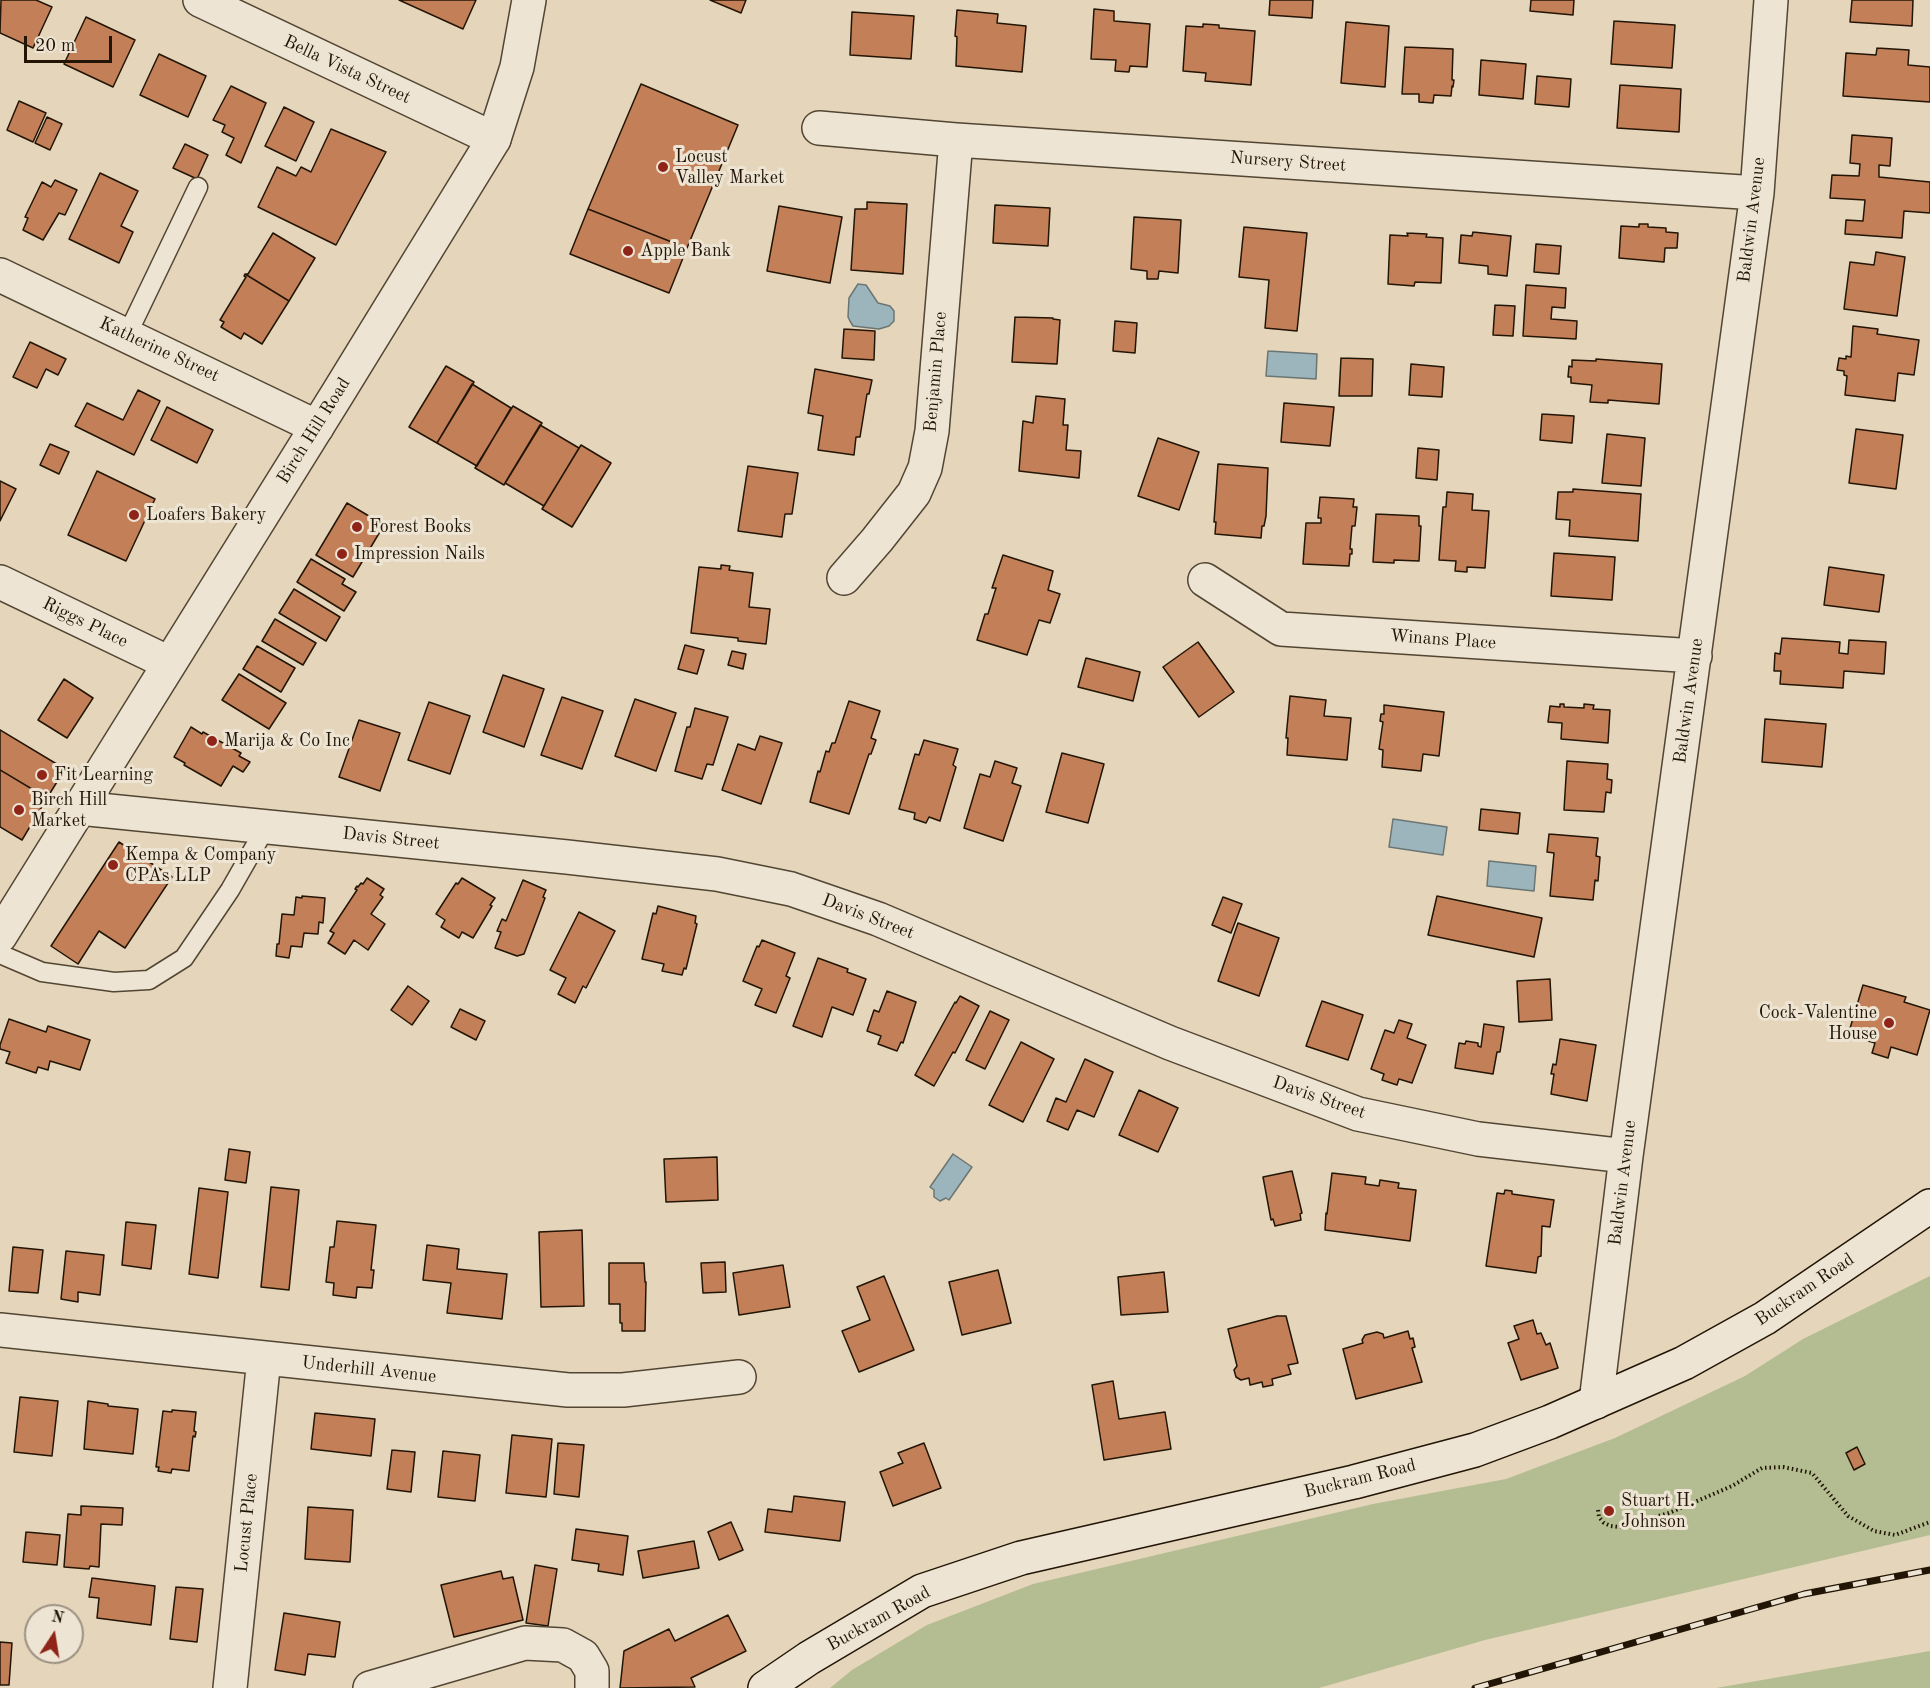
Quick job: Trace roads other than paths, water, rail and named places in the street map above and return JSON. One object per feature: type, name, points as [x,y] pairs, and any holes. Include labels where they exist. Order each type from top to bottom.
[{"type":"street","name":"Bella Vista Street","points":[[200,0],[494,139]]},
{"type":"street","name":"Birch Hill Road","points":[[0,936],[494,139],[517,67],[529,0]]},
{"type":"street","name":"Baldwin Avenue","points":[[1596,1402],[1626,1156],[1756,193],[1771,0]]},
{"type":"street","name":"Nursery Street","points":[[819,128],[956,140],[1756,193]]},
{"type":"street","name":"Benjamin Place","points":[[844,578],[914,493],[925,468],[932,431],[956,140]]},
{"type":"street","name":"Katherine Street","points":[[0,275],[317,426]]},
{"type":"street","name":"Winans Place","points":[[1205,580],[1281,629],[1695,656]]},
{"type":"street","name":"Riggs Place","points":[[0,582],[169,663]]},
{"type":"street","name":"Davis Street","points":[[79,808],[717,874],[791,889],[878,919],[1170,1043],[1358,1114],[1479,1139],[1626,1156]]},
{"type":"street","name":"Buckram Road","points":[[765,1688],[809,1658],[922,1591],[1022,1558],[1354,1482],[1475,1450],[1550,1422],[1684,1363],[1765,1318],[1930,1206]]},
{"type":"street","name":"Underhill Avenue","points":[[0,1330],[568,1390],[623,1390],[739,1377]]},
{"type":"street","name":"Locust Place","points":[[230,1688],[264,1358]]},
{"type":"street","points":[[370,1688],[525,1643],[563,1645],[583,1656],[592,1671],[592,1688]]},
{"type":"lane","points":[[127,335],[198,187]]},
{"type":"lane","points":[[0,954],[42,972],[114,982],[149,980],[184,958],[230,890],[266,827]]},
{"type":"water","points":[[858,284],[866,285],[878,303],[890,306],[894,311],[894,321],[889,326],[879,329],[853,326],[848,317],[849,298]]},
{"type":"water","points":[[1268,351],[1317,354],[1316,379],[1266,376]]},
{"type":"water","points":[[1393,819],[1447,827],[1443,855],[1389,847]]},
{"type":"water","points":[[1489,861],[1536,866],[1534,891],[1487,886]]},
{"type":"water","points":[[953,1154],[972,1167],[949,1200],[946,1198],[940,1201],[934,1197],[934,1190],[930,1187]]},
{"type":"railway","points":[[1475,1688],[1804,1594],[1930,1570]]},
{"type":"place","name":"Locust Valley Market","points":[[663,167]]},
{"type":"place","name":"Apple Bank","points":[[628,251]]},
{"type":"place","name":"Loafers Bakery","points":[[134,515]]},
{"type":"place","name":"Forest Books","points":[[357,527]]},
{"type":"place","name":"Impression Nails","points":[[342,554]]},
{"type":"place","name":"Marija & Co Inc","points":[[212,741]]},
{"type":"place","name":"Fit Learning","points":[[42,775]]},
{"type":"place","name":"Birch Hill Market","points":[[19,810]]},
{"type":"place","name":"Kempa & Company CPAs LLP","points":[[113,865]]},
{"type":"place","name":"Cock-Valentine House","points":[[1889,1023]]},
{"type":"place","name":"Stuart H. Johnson","points":[[1609,1511]]}]
